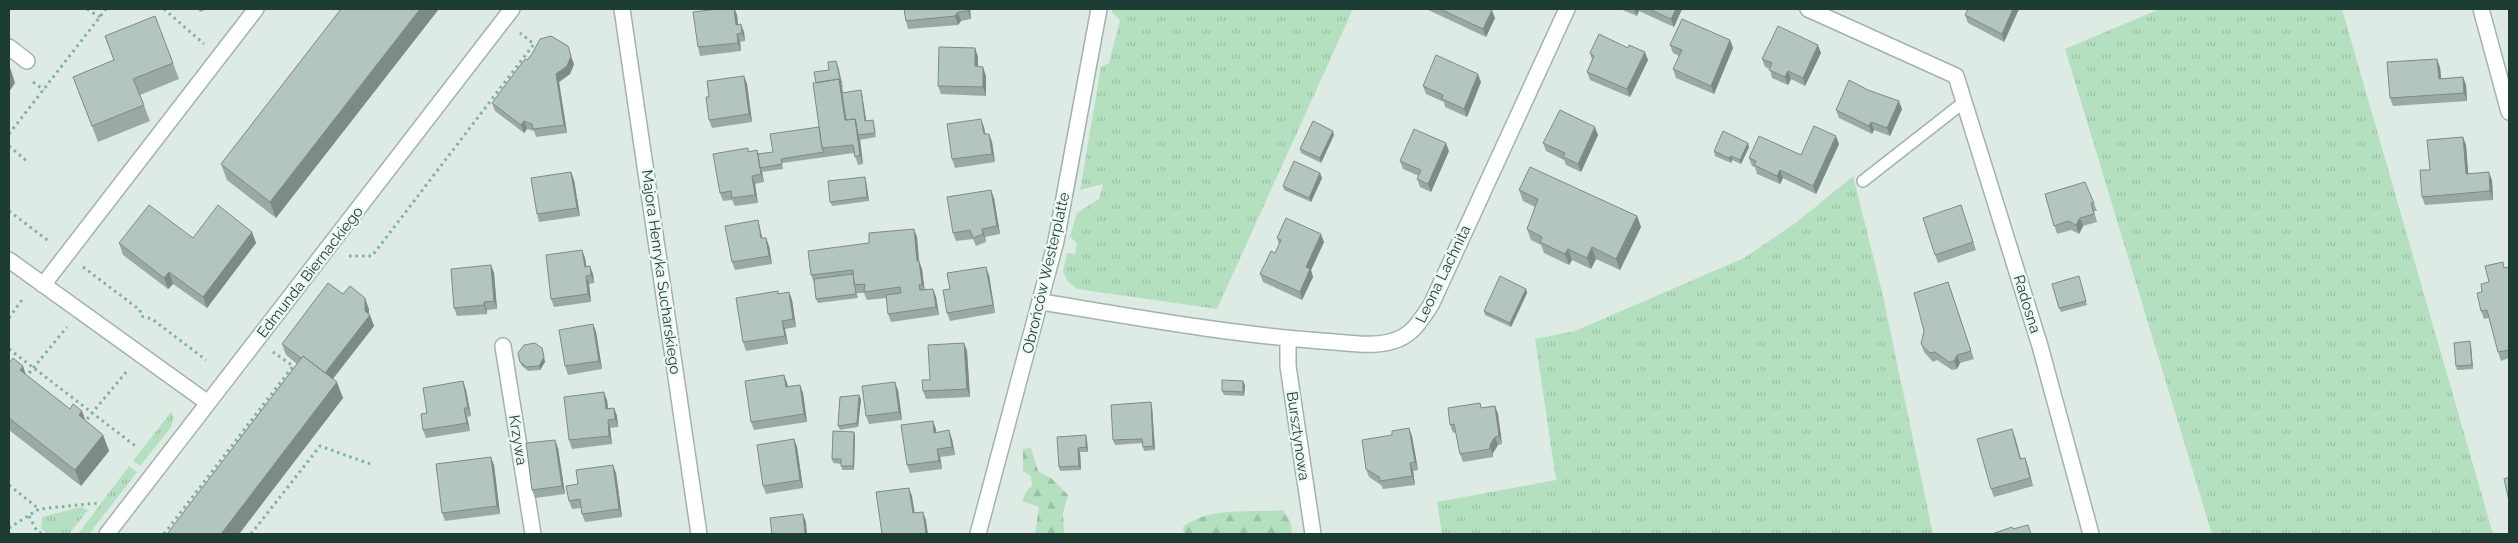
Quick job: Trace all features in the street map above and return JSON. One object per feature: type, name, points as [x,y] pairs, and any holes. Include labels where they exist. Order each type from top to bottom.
[{"type":"street","points":[[44,285],[256,9]]},
{"type":"street","name":"Edmunda Biernackiego","points":[[107,534],[512,9]]},
{"type":"street","name":"Majora Henryka Sucharskiego","points":[[622,9],[700,534]]},
{"type":"street","name":"Obrońców Westerplatte","points":[[978,534],[1042,302],[1056,241],[1099,9]]},
{"type":"street","name":"Leona Lachnita","points":[[1042,302],[1167,322],[1288,338],[1372,345],[1394,341],[1415,330],[1431,305],[1568,9]]},
{"type":"street","name":"Radosna","points":[[1808,9],[1956,76],[2040,346],[2090,534]]},
{"type":"street","points":[[2481,9],[2509,112]]},
{"type":"street","points":[[9,47],[27,61]]},
{"type":"street","points":[[9,260],[208,403]]},
{"type":"street","name":"Bursztynowa","points":[[1288,338],[1288,366],[1313,534]]},
{"type":"street","name":"Krzywa","points":[[503,346],[532,534]]},
{"type":"lane","points":[[1863,181],[1964,102]]},
{"type":"path","points":[[87,9],[100,17]]},
{"type":"path","points":[[9,134],[106,9]]},
{"type":"path","points":[[164,9],[210,49]]},
{"type":"path","points":[[347,256],[372,256],[534,44],[515,30]]},
{"type":"path","points":[[9,146],[29,163]]},
{"type":"path","points":[[140,310],[141,316],[152,320],[206,360]]},
{"type":"path","points":[[24,379],[70,322]]},
{"type":"path","points":[[164,534],[292,366],[272,351],[278,344]]},
{"type":"path","points":[[9,348],[138,448]]},
{"type":"path","points":[[83,424],[131,367]]},
{"type":"path","points":[[251,534],[320,446],[373,465]]},
{"type":"path","points":[[9,485],[39,509]]},
{"type":"path","points":[[9,528],[39,509],[98,503]]},
{"type":"path","points":[[29,516],[37,531],[42,534]]},
{"type":"green space","points":[[1112,9],[1353,9],[1217,309],[1077,289],[1068,282],[1063,271],[1067,253],[1075,254],[1077,244],[1070,236],[1077,213],[1099,199],[1103,184],[1080,190],[1101,67],[1109,63],[1120,20],[1112,12]]},
{"type":"green space","points":[[2160,9],[2342,9],[2493,534],[2212,534],[2065,49]]},
{"type":"green space","points":[[1853,176],[1883,296],[1933,534],[1442,534],[1437,502],[1556,480],[1535,339],[1575,331],[1744,258],[1797,222]]},
{"type":"green space","points":[[171,412],[174,417],[171,427],[140,466],[133,461]]},
{"type":"green space","points":[[1031,448],[1038,471],[1052,479],[1068,495],[1063,513],[1064,534],[1035,534],[1039,507],[1022,501],[1027,490],[1032,486],[1031,476],[1023,471],[1023,449]]},
{"type":"green space","points":[[129,466],[137,472],[89,534],[78,534]]},
{"type":"green space","points":[[81,507],[88,510],[69,534],[48,534],[41,529],[42,517]]},
{"type":"green space","points":[[1283,510],[1291,523],[1292,534],[1184,534],[1183,527],[1193,520],[1205,516],[1231,512]]},
{"type":"building","points":[[341,9],[420,9],[270,202],[221,164]]},
{"type":"building","points":[[734,9],[736,25],[741,24],[742,33],[737,34],[738,43],[698,47],[693,12]]},
{"type":"building","points":[[904,9],[968,9],[968,11],[958,12],[955,16],[906,21]]},
{"type":"building","points":[[1440,9],[1489,9],[1492,10],[1483,29]]},
{"type":"building","points":[[1649,9],[1676,9],[1671,19]]},
{"type":"building","points":[[1968,9],[2013,9],[2002,34],[1965,15]]},
{"type":"building","points":[[155,16],[173,63],[133,79],[144,105],[92,126],[73,77],[114,60],[105,36]]},
{"type":"building","points":[[1682,19],[1730,40],[1711,86],[1673,69],[1682,50],[1670,45]]},
{"type":"building","points":[[1778,26],[1818,45],[1803,78],[1788,71],[1785,77],[1769,70],[1772,63],[1762,59]]},
{"type":"building","points":[[1599,34],[1628,48],[1629,45],[1645,52],[1627,89],[1587,72],[1594,56],[1590,53]]},
{"type":"building","points":[[551,36],[568,46],[571,56],[567,66],[556,74],[564,125],[533,129],[532,124],[524,121],[521,125],[492,103],[525,59],[527,60],[532,54],[540,39]]},
{"type":"building","points":[[939,47],[975,48],[975,66],[983,67],[983,87],[938,86]]},
{"type":"building","points":[[1436,55],[1478,74],[1464,109],[1442,99],[1443,95],[1423,86]]},
{"type":"building","points":[[2437,59],[2439,79],[2463,77],[2464,93],[2390,98],[2387,62]]},
{"type":"building","points":[[836,61],[841,83],[839,79],[816,83],[814,72],[829,70],[828,62]]},
{"type":"building","points":[[744,76],[749,114],[709,120],[706,97],[709,97],[707,81]]},
{"type":"building","points":[[839,79],[845,120],[855,119],[860,155],[855,157],[853,145],[822,148],[813,83]]},
{"type":"building","points":[[1849,80],[1868,90],[1899,101],[1887,128],[1871,122],[1869,126],[1836,110]]},
{"type":"building","points":[[861,90],[865,121],[873,120],[875,133],[858,135],[855,119],[846,120],[842,93]]},
{"type":"building","points":[[1560,110],[1595,127],[1578,164],[1563,157],[1565,153],[1543,143]]},
{"type":"building","points":[[981,119],[984,134],[989,134],[992,154],[952,159],[947,124]]},
{"type":"building","points":[[1313,121],[1333,131],[1320,158],[1300,149]]},
{"type":"building","points":[[1814,126],[1836,136],[1813,186],[1780,170],[1777,176],[1754,165],[1756,161],[1749,158],[1759,136],[1801,155]]},
{"type":"building","points":[[819,127],[824,152],[781,159],[782,164],[760,168],[758,154],[773,152],[770,134]]},
{"type":"building","points":[[1414,129],[1446,143],[1428,184],[1417,179],[1421,170],[1400,161]]},
{"type":"building","points":[[1723,131],[1748,143],[1740,160],[1731,156],[1729,158],[1714,151]]},
{"type":"building","points":[[2463,137],[2466,174],[2489,172],[2490,191],[2422,197],[2420,170],[2430,170],[2427,140]]},
{"type":"building","points":[[748,148],[748,152],[757,150],[761,174],[752,176],[755,195],[732,198],[731,191],[720,193],[713,154]]},
{"type":"building","points":[[1294,161],[1320,173],[1309,198],[1283,186]]},
{"type":"building","points":[[1530,167],[1637,216],[1616,259],[1592,247],[1587,258],[1568,249],[1565,254],[1540,242],[1542,237],[1527,229],[1538,199],[1519,190]]},
{"type":"building","points":[[571,172],[577,208],[537,214],[531,178]]},
{"type":"building","points":[[865,177],[867,197],[830,202],[828,181]]},
{"type":"building","points":[[2085,182],[2094,203],[2091,203],[2094,214],[2080,218],[2076,225],[2068,221],[2054,226],[2045,194]]},
{"type":"building","points":[[991,190],[997,226],[982,229],[983,234],[973,238],[970,230],[953,233],[947,197]]},
{"type":"building","points":[[149,205],[193,238],[218,205],[252,232],[203,297],[169,272],[164,278],[119,243]]},
{"type":"building","points":[[1961,205],[1973,242],[1935,255],[1923,218]]},
{"type":"building","points":[[1286,218],[1321,234],[1306,267],[1310,269],[1300,292],[1260,274],[1271,251],[1275,253],[1281,240],[1277,238]]},
{"type":"building","points":[[758,220],[761,238],[766,238],[769,256],[732,262],[725,226]]},
{"type":"building","points":[[914,229],[917,261],[919,261],[922,284],[919,285],[920,290],[933,289],[936,307],[888,314],[886,295],[901,293],[900,287],[864,292],[865,284],[854,285],[853,270],[811,275],[808,251],[869,243],[869,233]]},
{"type":"building","points":[[582,250],[585,267],[590,266],[591,275],[586,276],[588,294],[551,299],[546,255]]},
{"type":"building","points":[[2503,262],[2504,268],[2509,267],[2509,350],[2498,352],[2487,310],[2481,311],[2477,293],[2482,292],[2481,284],[2489,282],[2485,266]]},
{"type":"building","points":[[491,265],[494,301],[484,302],[484,305],[454,308],[451,269]]},
{"type":"building","points":[[986,267],[993,305],[947,313],[943,290],[950,289],[947,273]]},
{"type":"building","points":[[853,274],[856,294],[816,299],[814,279]]},
{"type":"building","points":[[1500,276],[1526,289],[1510,323],[1484,311]]},
{"type":"building","points":[[2079,276],[2086,301],[2059,308],[2052,284]]},
{"type":"building","points":[[1948,282],[1971,351],[1957,355],[1954,361],[1949,362],[1935,352],[1930,353],[1921,344],[1924,331],[1914,293]]},
{"type":"building","points":[[328,283],[343,294],[350,286],[365,298],[365,311],[370,315],[325,373],[303,356],[301,358],[282,344]]},
{"type":"building","points":[[778,291],[778,294],[789,292],[793,319],[782,321],[785,336],[743,342],[736,298]]},
{"type":"building","points":[[593,324],[599,361],[565,366],[559,330]]},
{"type":"building","points":[[2470,341],[2472,365],[2456,366],[2454,343]]},
{"type":"building","points":[[535,343],[542,348],[544,357],[539,366],[527,367],[520,362],[518,353],[524,345]]},
{"type":"building","points":[[964,343],[967,389],[923,391],[922,380],[930,380],[928,345]]},
{"type":"building","points":[[303,356],[337,382],[221,534],[167,534]]},
{"type":"building","points":[[13,358],[23,366],[20,370],[70,409],[73,404],[82,411],[79,415],[103,435],[75,470],[9,418],[9,362]]},
{"type":"building","points":[[784,375],[786,387],[800,385],[804,414],[751,422],[745,381]]},
{"type":"building","points":[[1222,380],[1243,381],[1243,392],[1222,391]]},
{"type":"building","points":[[463,381],[468,408],[464,408],[467,423],[423,430],[421,414],[427,413],[423,388]]},
{"type":"building","points":[[895,382],[899,412],[866,416],[862,386]]},
{"type":"building","points":[[604,392],[606,409],[614,408],[615,419],[608,420],[609,436],[569,440],[564,397]]},
{"type":"building","points":[[859,395],[857,423],[838,426],[840,397]]},
{"type":"building","points":[[1151,402],[1153,446],[1143,447],[1142,439],[1113,440],[1111,405]]},
{"type":"building","points":[[1480,403],[1481,408],[1495,406],[1499,436],[1495,437],[1490,445],[1490,449],[1460,454],[1454,424],[1450,425],[1448,408]]},
{"type":"building","points":[[933,421],[934,433],[949,430],[952,447],[937,449],[939,461],[907,465],[901,425]]},
{"type":"building","points":[[1409,428],[1415,462],[1410,463],[1412,476],[1380,481],[1379,477],[1366,469],[1362,440],[1392,435],[1392,431]]},
{"type":"building","points":[[2012,429],[2020,459],[2025,458],[2030,478],[1991,489],[1977,439]]},
{"type":"building","points":[[833,431],[854,432],[853,466],[841,466],[841,459],[832,459]]},
{"type":"building","points":[[1086,435],[1086,447],[1078,448],[1079,466],[1059,467],[1057,437]]},
{"type":"building","points":[[794,439],[800,480],[763,486],[757,445]]},
{"type":"building","points":[[555,440],[562,486],[532,490],[526,443]]},
{"type":"building","points":[[491,457],[497,506],[442,513],[436,464]]},
{"type":"building","points":[[613,465],[619,509],[582,514],[580,499],[569,501],[566,486],[578,484],[576,470]]},
{"type":"building","points":[[2509,477],[2509,501],[2504,479]]},
{"type":"building","points":[[909,488],[913,513],[923,512],[926,534],[882,534],[876,492]]},
{"type":"building","points":[[803,514],[805,534],[772,534],[770,518]]},
{"type":"building","points":[[2028,525],[2031,534],[1992,534],[2012,527],[2013,529]]}]
